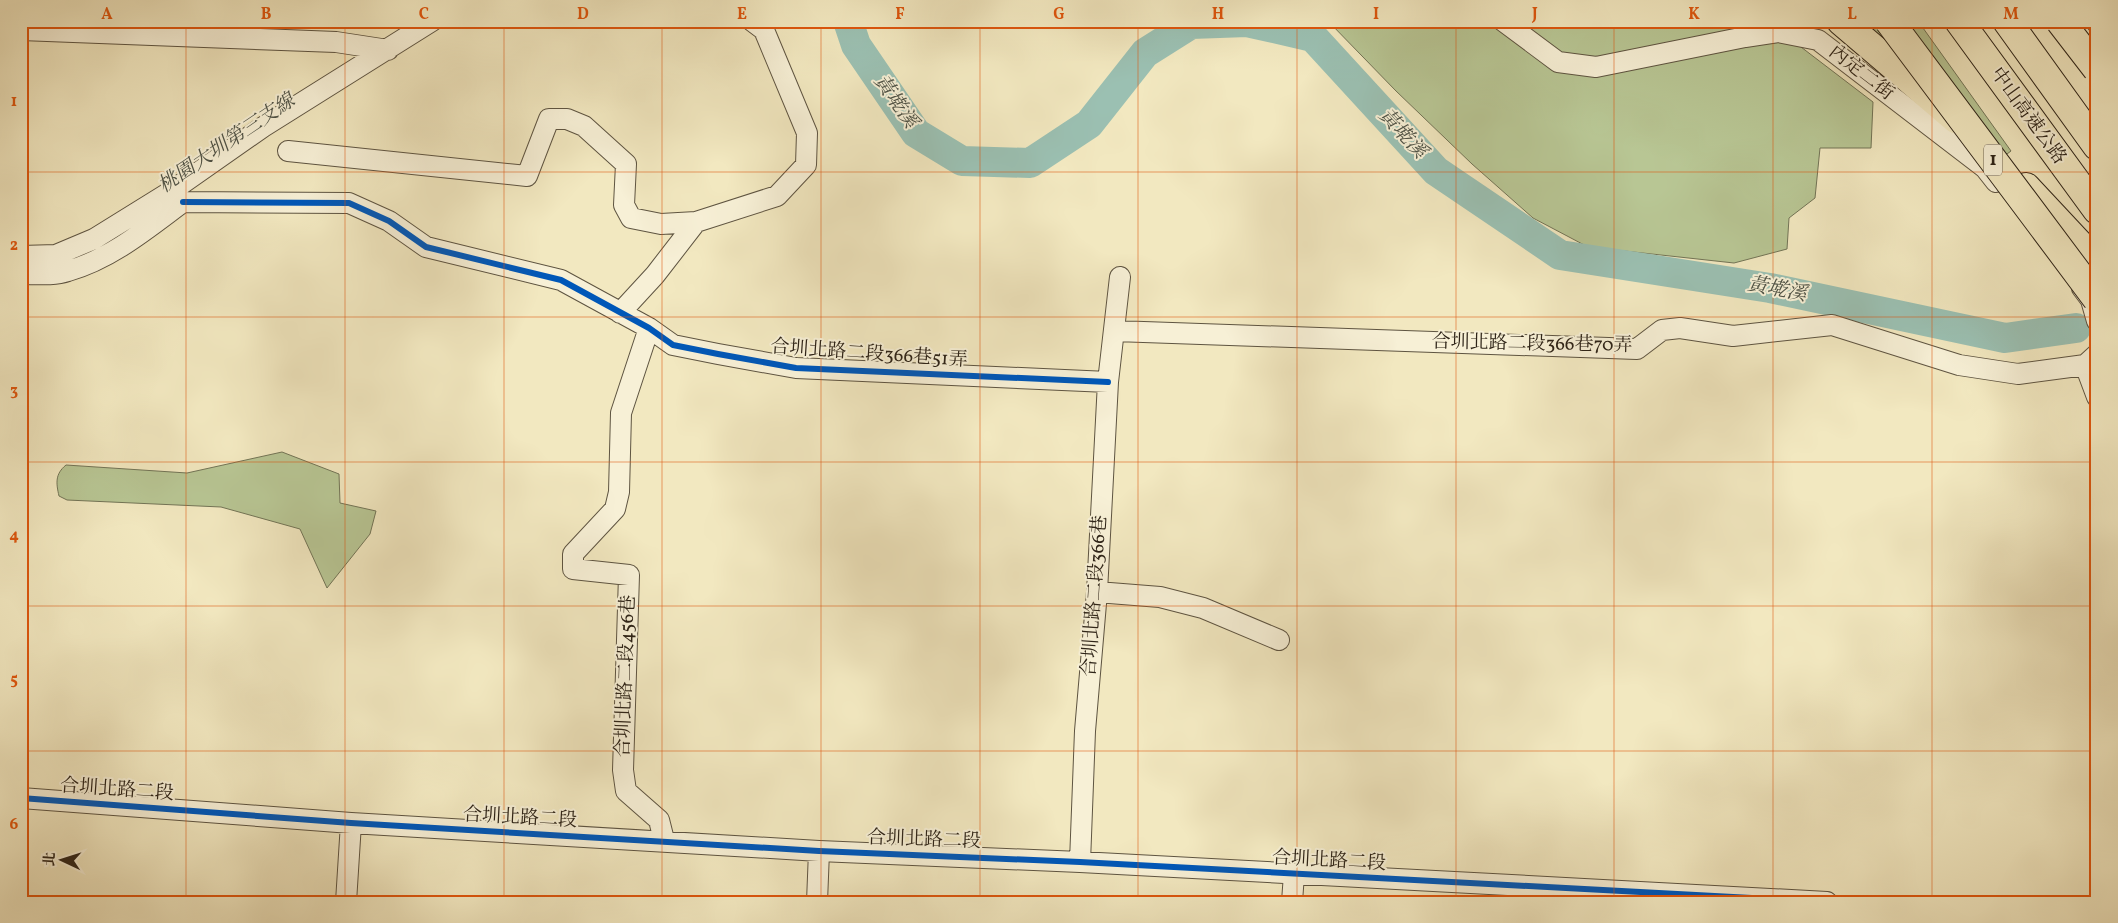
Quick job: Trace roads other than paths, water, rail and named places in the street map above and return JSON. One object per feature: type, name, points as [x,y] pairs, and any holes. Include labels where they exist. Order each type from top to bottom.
[{"type":"highway","points":[[1841,21],[1986,146],[2097,263]]},
{"type":"highway","name":"1","points":[[1889,21],[2094,300]]},
{"type":"highway","name":"中山高速公路","points":[[1959,21],[2097,210]]},
{"type":"highway","name":"中山高速公路","points":[[2007,21],[2097,146]]},
{"type":"highway","points":[[2062,21],[2097,69]]},
{"type":"highway","points":[[2062,21],[2097,84]]},
{"type":"street","points":[[21,274],[67,272],[88,264],[134,238],[178,196],[263,127],[432,21]]},
{"type":"street","points":[[288,151],[527,176],[549,119],[567,119],[584,126],[626,164],[624,205],[631,218],[661,224],[696,222],[777,196],[806,165],[806,134],[764,30],[752,21]]},
{"type":"street","name":"內定二街","points":[[1503,21],[1558,62],[1596,67],[1778,32],[1818,40],[1985,168],[2094,300]]},
{"type":"street","points":[[21,30],[336,42],[388,50]]},
{"type":"street","points":[[21,256],[56,255],[70,250],[178,196]]},
{"type":"street","name":"合圳北路二段366巷51弄","points":[[178,196],[349,203],[389,221],[426,246],[562,280],[620,314],[649,328],[673,345],[796,368],[1108,382]]},
{"type":"street","points":[[620,314],[696,222]]},
{"type":"street","name":"合圳北路二段366巷","points":[[1080,862],[1085,732],[1097,592],[1108,382],[1120,277]]},
{"type":"street","points":[[2094,300],[2097,321]]},
{"type":"street","name":"合圳北路二段366巷70弄","points":[[1115,332],[1637,349],[1662,330],[1680,328],[1733,336],[1832,325],[1959,365],[2018,374],[2091,360]]},
{"type":"street","name":"合圳北路二段456巷","points":[[649,328],[621,413],[619,492],[615,509],[572,554],[573,570],[629,575],[623,770],[626,791],[659,820],[664,840]]},
{"type":"street","points":[[2091,360],[2097,397]]},
{"type":"street","points":[[1097,592],[1160,597],[1203,608],[1279,640]]},
{"type":"street","name":"合圳北路二段","points":[[21,798],[351,823],[819,850],[1827,902]]},
{"type":"street","points":[[346,902],[351,823]]},
{"type":"street","points":[[817,902],[819,850]]},
{"type":"street","points":[[1292,902],[1294,874]]},
{"type":"waterway","name":"黃墘溪","points":[[848,21],[856,45],[916,133],[962,161],[1030,163],[1089,124],[1145,53],[1191,24],[1247,22],[1313,37],[1436,171],[1560,255],[1770,288],[2005,338],[2076,328]]},
{"type":"waterway","name":"桃園大圳第三支線","points":[[76,258],[96,248]]}]
